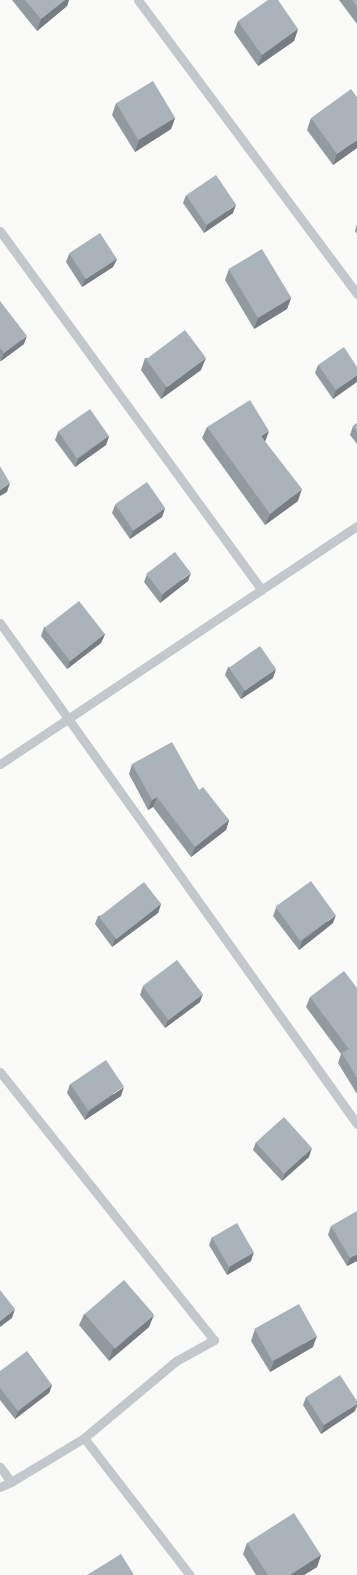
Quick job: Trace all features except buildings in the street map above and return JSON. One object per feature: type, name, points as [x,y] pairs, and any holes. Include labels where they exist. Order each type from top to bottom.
[{"type":"lane","points":[[138,0],[357,294]]},
{"type":"lane","points":[[0,231],[262,590]]},
{"type":"lane","points":[[0,764],[357,526]]},
{"type":"lane","points":[[0,623],[357,1124]]},
{"type":"lane","points":[[0,1072],[214,1340],[176,1361],[84,1438],[11,1482],[0,1487]]},
{"type":"lane","points":[[84,1438],[190,1575]]},
{"type":"lane","points":[[0,1467],[11,1482]]}]
